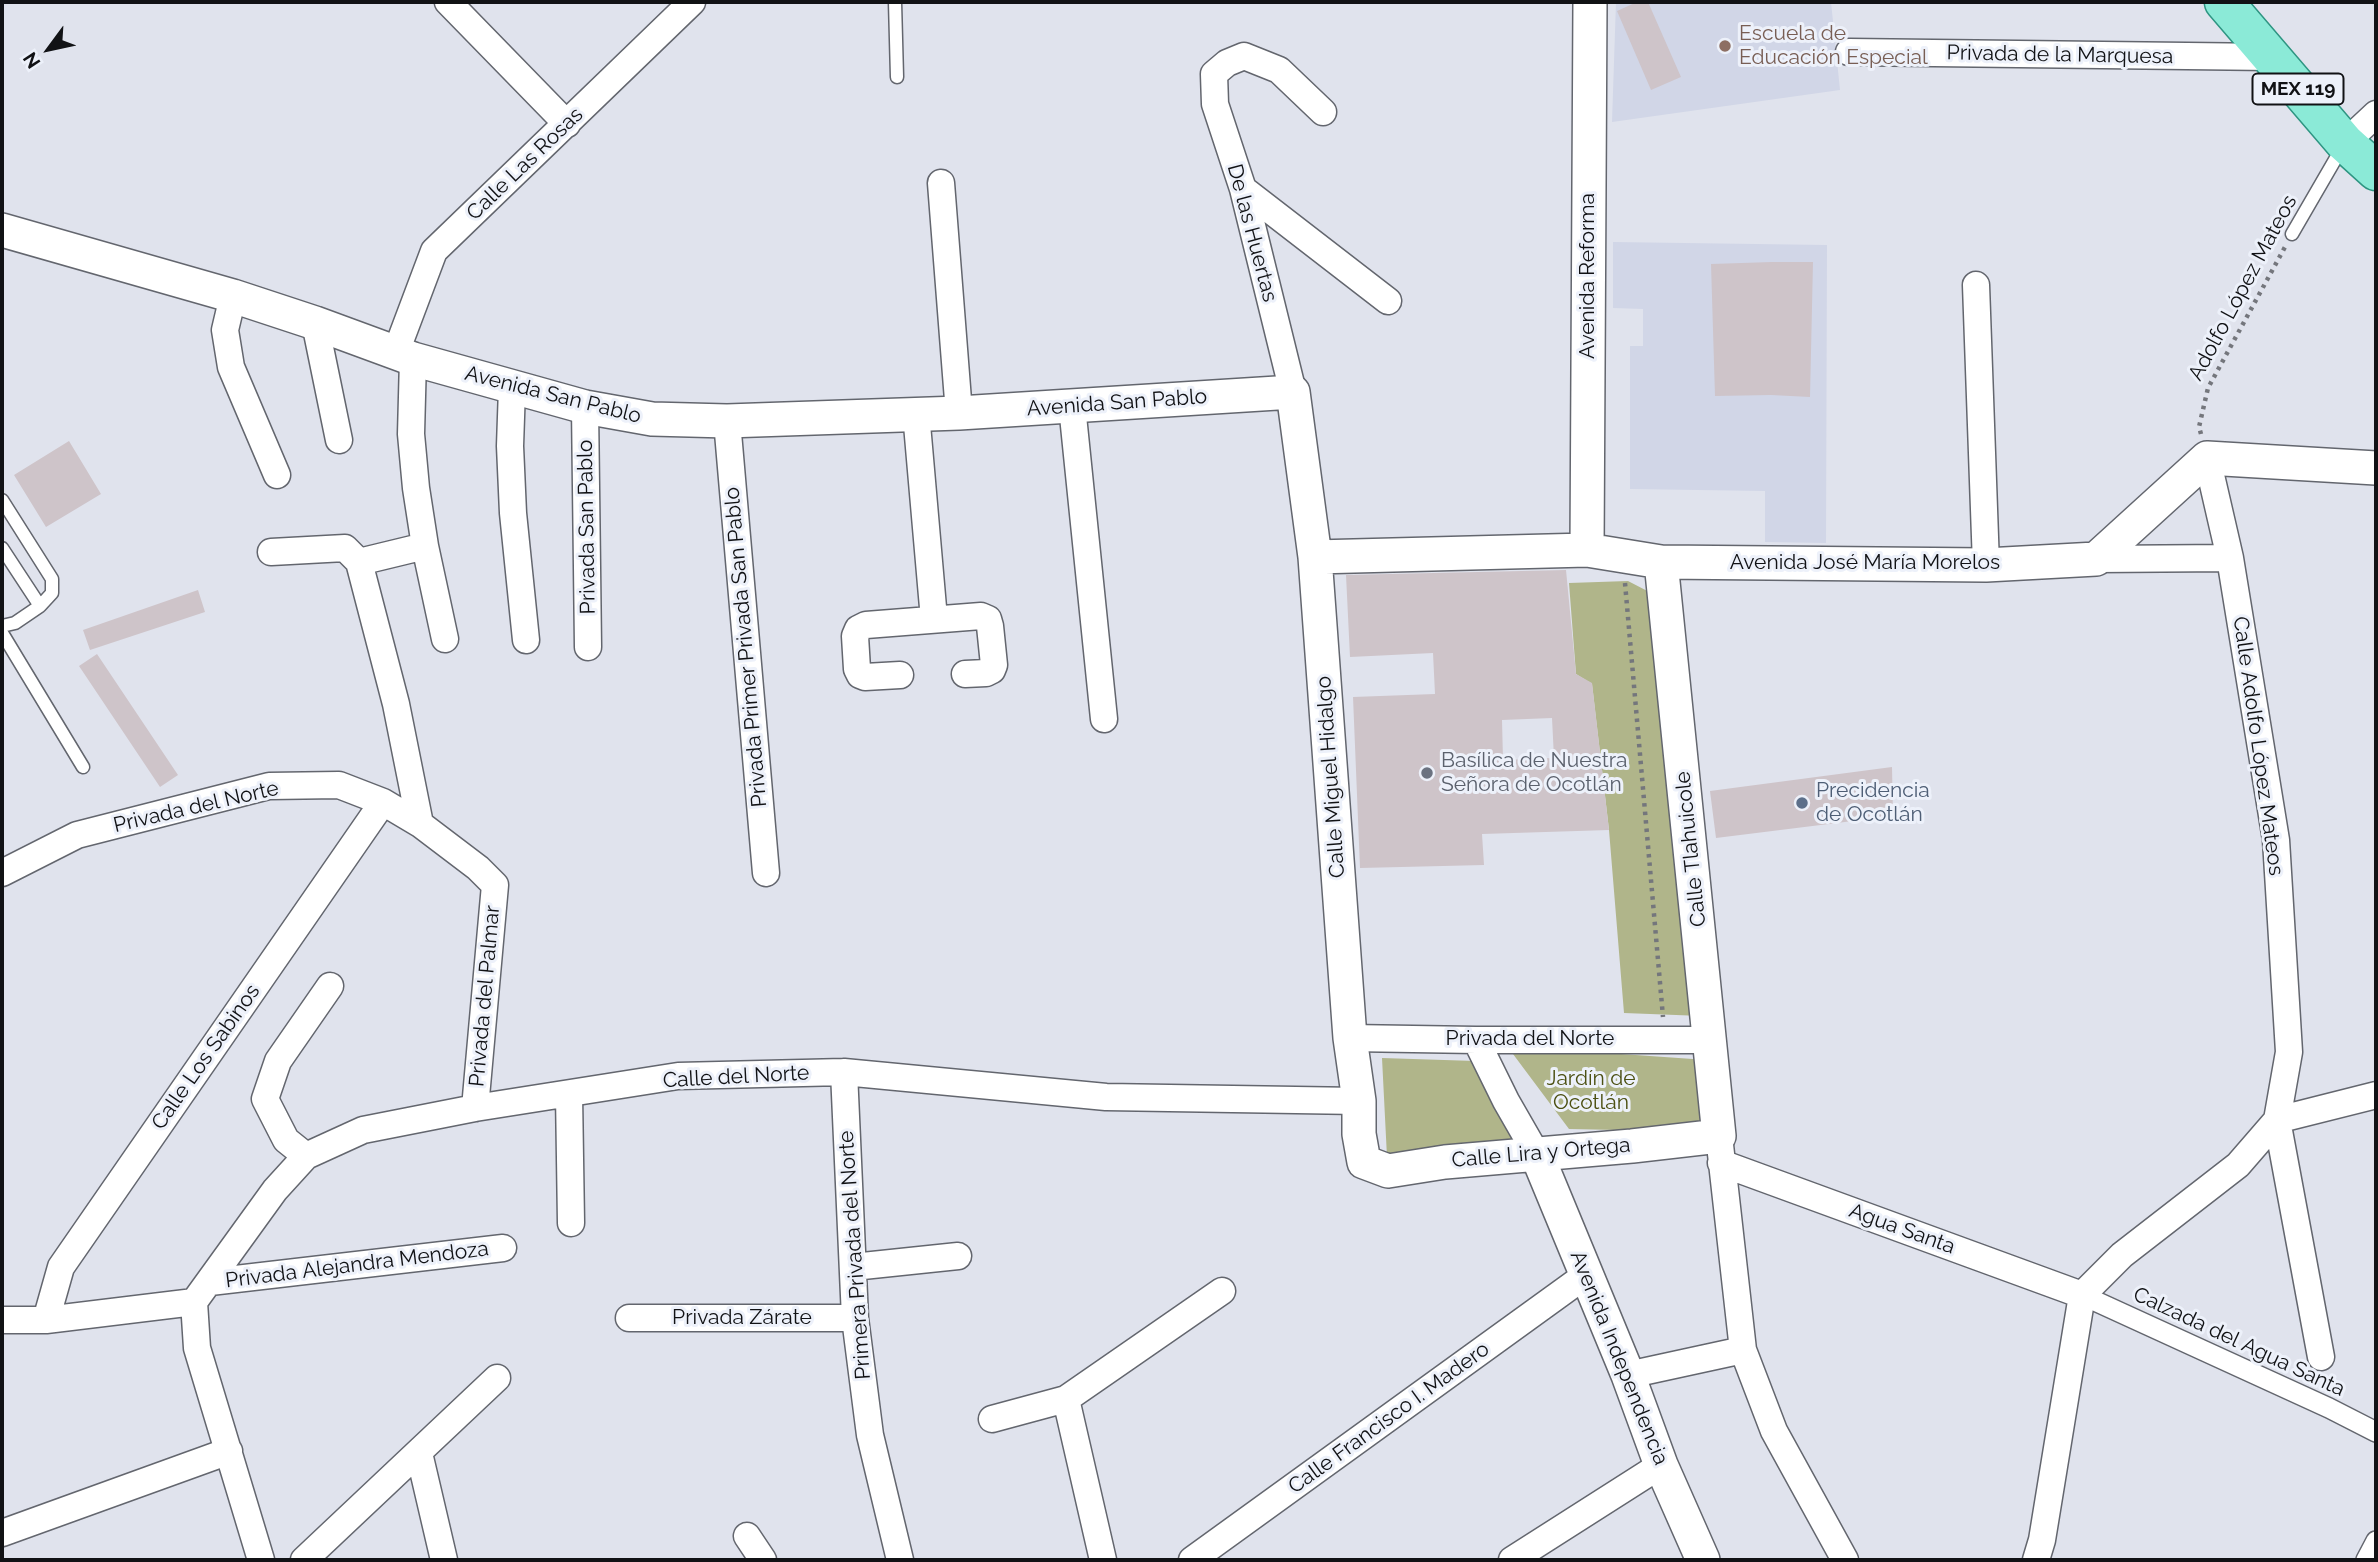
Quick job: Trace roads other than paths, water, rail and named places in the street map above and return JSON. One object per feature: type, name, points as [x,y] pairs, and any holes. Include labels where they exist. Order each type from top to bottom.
[{"type":"main road","name":"MEX 119","points":[[2224,2],[2345,143],[2376,171]]},
{"type":"street","points":[[448,2],[567,124]]},
{"type":"street","name":"Calle Las Rosas","points":[[445,639],[425,546],[411,434],[405,355],[434,251],[692,2]]},
{"type":"street","name":"Avenida Reforma","points":[[1587,550],[1590,2]]},
{"type":"street","name":"Privada de la Marquesa","points":[[1849,52],[2271,57]]},
{"type":"street","name":"De las Huertas","points":[[1293,392],[1243,189],[1215,104],[1214,74],[1227,63],[1244,56],[1279,70],[1323,112]]},
{"type":"street","points":[[2345,143],[2376,114]]},
{"type":"street","points":[[941,183],[959,413]]},
{"type":"street","points":[[1243,189],[1388,301]]},
{"type":"street","name":"Avenida San Pablo","points":[[2,230],[233,296],[405,355],[512,388],[585,407],[652,419],[727,421],[959,413],[1293,392]]},
{"type":"street","points":[[1976,285],[1986,565]]},
{"type":"street","points":[[233,296],[225,330],[232,367],[277,475]]},
{"type":"street","points":[[315,323],[339,440]]},
{"type":"street","points":[[512,388],[510,446],[513,513],[527,640]]},
{"type":"street","name":"Calle Miguel Hidalgo","points":[[1293,392],[1315,557],[1350,1038],[1364,1161]]},
{"type":"street","points":[[1072,406],[1104,719]]},
{"type":"street","name":"Privada San Pablo","points":[[585,407],[588,646]]},
{"type":"street","points":[[916,413],[934,619]]},
{"type":"street","name":"Privada Primer Privada San Pablo","points":[[727,421],[766,873]]},
{"type":"street","points":[[2096,559],[2207,458],[2376,468]]},
{"type":"street","name":"Calle Adolfo López Mateos","points":[[2207,458],[2230,558],[2276,840],[2289,1052],[2277,1120],[2321,1357]]},
{"type":"street","points":[[359,562],[425,546]]},
{"type":"street","points":[[271,552],[345,548],[359,562],[396,704],[420,824]]},
{"type":"street","name":"Avenida José María Morelos","points":[[1315,557],[1587,550],[1661,562],[1986,565],[2096,559]]},
{"type":"street","points":[[2096,559],[2230,558]]},
{"type":"street","name":"Calle Tlahuicole","points":[[1661,562],[1721,1149]]},
{"type":"street","points":[[900,675],[860,675],[857,669],[855,636],[858,629],[866,625],[981,616],[988,619],[994,665],[992,670],[986,673],[965,674]]},
{"type":"street","name":"Privada del Norte","points":[[2,873],[77,835],[269,786],[339,785],[383,802],[420,824],[478,868],[495,885]]},
{"type":"street","name":"Calle Los Sabinos","points":[[46,1320],[61,1267],[383,802]]},
{"type":"street","name":"Privada del Palmar","points":[[475,1108],[495,885]]},
{"type":"street","points":[[306,1156],[286,1139],[265,1099],[278,1061],[330,986]]},
{"type":"street","name":"Privada del Norte","points":[[1350,1038],[1711,1040]]},
{"type":"street","points":[[1476,1040],[1506,1101],[1537,1154]]},
{"type":"street","name":"Calle del Norte","points":[[202,1292],[275,1190],[306,1156],[363,1130],[475,1108],[678,1076],[844,1072],[1106,1097],[1359,1101]]},
{"type":"street","name":"Primera Privada del Norte","points":[[844,1072],[855,1318],[870,1435],[900,1560]]},
{"type":"street","points":[[569,1094],[571,1223]]},
{"type":"street","points":[[2036,1560],[2042,1540],[2082,1296],[2122,1255],[2238,1165],[2277,1120],[2376,1095]]},
{"type":"street","points":[[1721,1149],[1743,1350],[1774,1431],[1845,1560]]},
{"type":"street","name":"Calle Lira y Ortega","points":[[1364,1161],[1388,1171],[1445,1161],[1537,1154],[1721,1149]]},
{"type":"street","name":"Agua Santa","points":[[1721,1149],[2082,1296]]},
{"type":"street","name":"Avenida Independencia","points":[[1537,1154],[1628,1375],[1661,1465],[1703,1560]]},
{"type":"street","name":"Privada Alejandra Mendoza","points":[[2,1321],[46,1320],[202,1292],[503,1248]]},
{"type":"street","points":[[853,1267],[958,1256]]},
{"type":"street","name":"Calle Francisco I. Madero","points":[[1192,1560],[1586,1275]]},
{"type":"street","points":[[992,1419],[1066,1399],[1222,1291]]},
{"type":"street","points":[[202,1292],[197,1348],[261,1560]]},
{"type":"street","name":"Calzada del Agua Santa","points":[[2082,1296],[2376,1432]]},
{"type":"street","name":"Privada Zárate","points":[[629,1318],[855,1318]]},
{"type":"street","points":[[1628,1375],[1743,1350]]},
{"type":"street","points":[[304,1560],[498,1378]]},
{"type":"street","points":[[1066,1399],[1103,1560]]},
{"type":"street","points":[[2,1533],[229,1451]]},
{"type":"street","points":[[419,1453],[444,1560]]},
{"type":"street","points":[[1512,1560],[1661,1465]]},
{"type":"street","points":[[747,1536],[763,1560]]},
{"type":"street","points":[[2366,1560],[2376,1541]]},
{"type":"lane","points":[[895,2],[897,77]]},
{"type":"lane","name":"Adolfo López Mateos","points":[[2292,234],[2345,143]]},
{"type":"lane","points":[[2,500],[52,579],[52,593],[40,606],[15,623],[2,626]]},
{"type":"lane","points":[[2,548],[40,606]]},
{"type":"lane","points":[[2,633],[83,767]]},
{"type":"place","name":"Escuela de Educación Especial","points":[[1725,46]]},
{"type":"place","name":"Basílica de Nuestra Señora de Ocotlán","points":[[1427,773]]},
{"type":"place","name":"Precidencia de Ocotlán","points":[[1802,803]]},
{"type":"park label","name":"Jardín de Ocotlán","points":[[1591,1091]]}]
